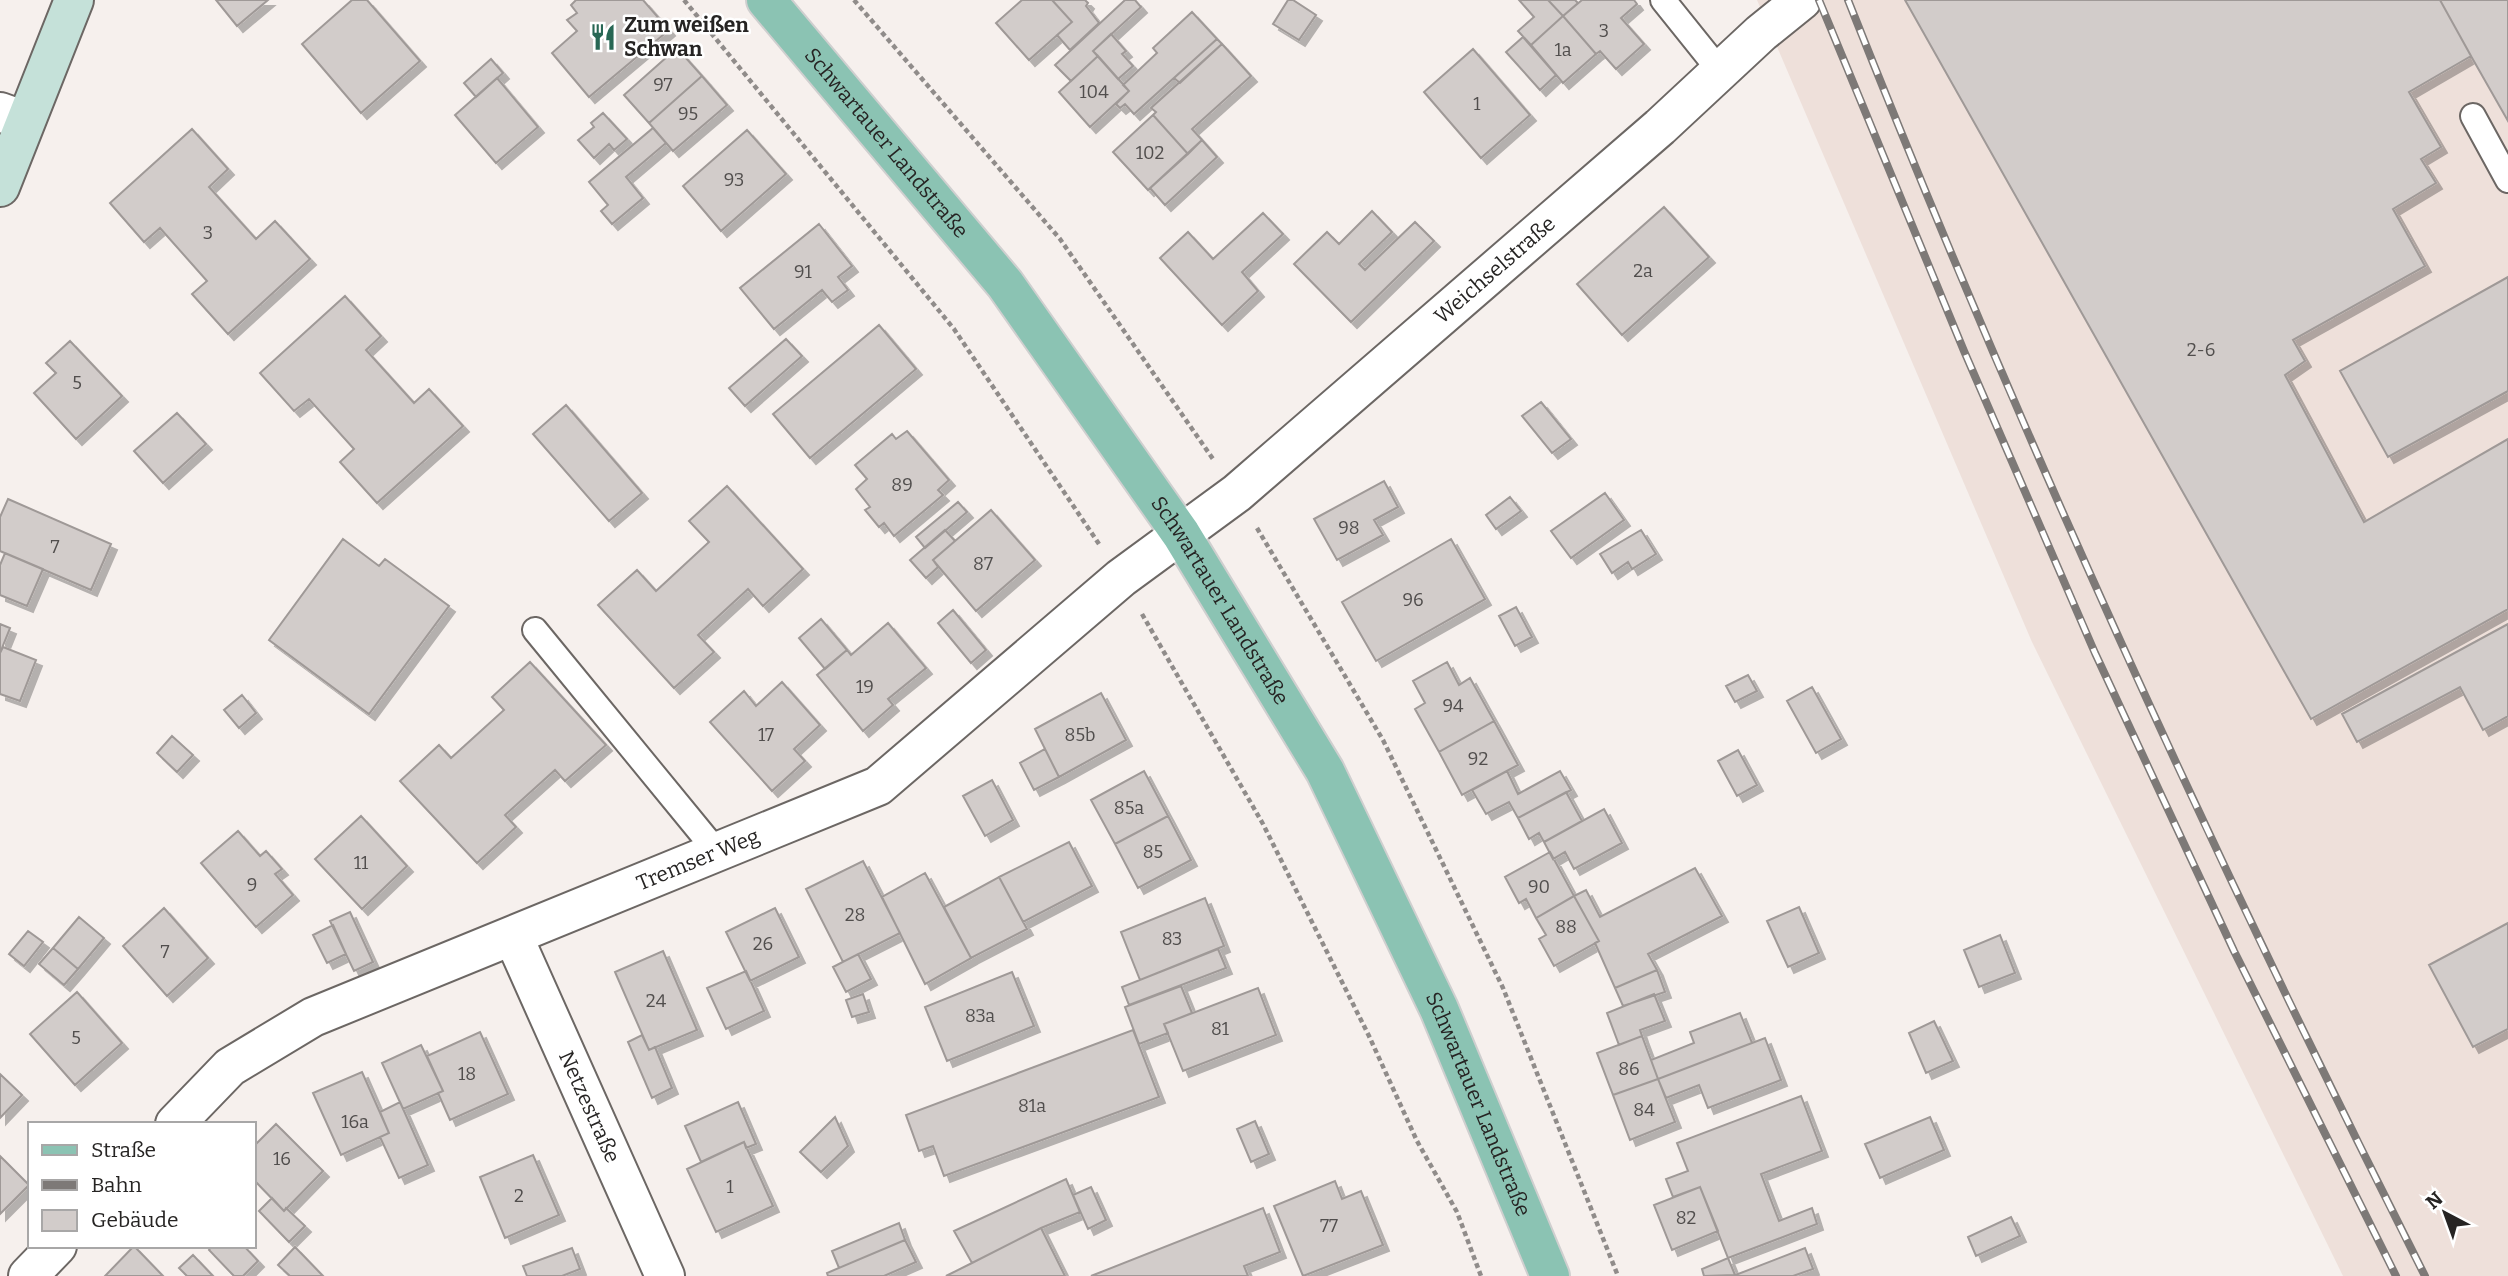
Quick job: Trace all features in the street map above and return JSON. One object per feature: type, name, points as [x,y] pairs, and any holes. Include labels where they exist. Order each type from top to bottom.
[{"type":"main road","name":"Schwartauer Landstraße","points":[[766,0],[1005,284],[1181,534],[1325,771],[1439,1009],[1550,1276]]},
{"type":"street","points":[[0,187],[13,117],[74,0]]},
{"type":"street","name":"Weichselstraße","points":[[1181,534],[1248,484],[1660,127],[1761,33],[1802,0]]},
{"type":"street","name":"Tremser Weg","points":[[177,1122],[230,1067],[313,1017],[878,786],[1121,578],[1181,534]]},
{"type":"street","name":"Netzestraße","points":[[513,936],[665,1276]]},
{"type":"street","points":[[28,1276],[55,1248]]},
{"type":"lane","points":[[1663,0],[1720,71]]},
{"type":"lane","points":[[2473,116],[2508,180]]},
{"type":"lane","points":[[535,630],[717,852]]},
{"type":"shaded area","points":[[1757,0],[2508,0],[2508,1276],[2343,1276],[2032,642]]},
{"type":"building","points":[[216,0],[268,0],[237,26]]},
{"type":"building","points":[[352,0],[367,0],[420,61],[361,113],[302,44]]},
{"type":"building","points":[[576,0],[643,0],[669,30],[589,97],[552,53],[577,31],[567,20],[577,13],[571,5]]},
{"type":"building","points":[[1022,0],[1052,0],[1072,22],[1029,60],[996,23]]},
{"type":"building","points":[[1052,0],[1085,0],[1088,3],[1086,6],[1099,23],[1070,50],[1057,35],[1072,22]]},
{"type":"building","points":[[1125,0],[1135,0],[1141,7],[1093,51],[1098,56],[1071,81],[1055,65]]},
{"type":"building","points":[[1288,0],[1293,0],[1316,15],[1299,40],[1273,24]]},
{"type":"building","points":[[1519,0],[1548,0],[1563,16],[1531,45],[1518,31],[1534,17]]},
{"type":"building","points":[[1548,0],[1575,0],[1578,3],[1563,16]]},
{"type":"building","points":[[1582,0],[1634,0],[1637,4],[1621,18],[1644,44],[1616,69],[1600,51],[1596,54],[1563,16]]},
{"type":"building","points":[[1905,0],[2440,0],[2471,56],[2409,92],[2441,147],[2421,159],[2436,183],[2393,209],[2425,266],[2293,340],[2305,361],[2285,375],[2364,522],[2508,439],[2508,609],[2311,719]]},
{"type":"building","points":[[2440,0],[2508,0],[2508,121],[2471,56]]},
{"type":"building","points":[[1192,12],[1217,39],[1134,114],[1125,104],[1120,108],[1116,104],[1129,91],[1123,85],[1157,53],[1153,48]]},
{"type":"building","points":[[1563,16],[1596,54],[1563,83],[1531,45]]},
{"type":"building","points":[[1111,34],[1126,51],[1122,54],[1133,66],[1118,79],[1093,51]]},
{"type":"building","points":[[1523,37],[1556,75],[1540,90],[1506,52]]},
{"type":"building","points":[[1217,39],[1222,44],[1180,83],[1174,78]]},
{"type":"building","points":[[1222,44],[1251,76],[1192,129],[1202,140],[1188,154],[1153,115],[1156,112],[1151,108]]},
{"type":"building","points":[[677,48],[702,76],[649,123],[624,95]]},
{"type":"building","points":[[1473,49],[1530,115],[1481,158],[1424,92]]},
{"type":"building","points":[[1098,56],[1129,91],[1090,127],[1059,92]]},
{"type":"building","points":[[491,59],[503,73],[476,97],[464,83]]},
{"type":"building","points":[[702,76],[727,105],[673,151],[649,123]]},
{"type":"building","points":[[497,78],[538,127],[496,163],[455,115]]},
{"type":"building","points":[[603,113],[627,139],[614,150],[609,144],[594,158],[578,140],[594,127],[591,123]]},
{"type":"building","points":[[1153,115],[1188,154],[1148,190],[1113,152]]},
{"type":"building","points":[[653,128],[666,143],[626,177],[643,198],[612,224],[601,211],[608,205],[589,182]]},
{"type":"building","points":[[192,129],[228,169],[209,187],[256,239],[275,221],[310,259],[228,334],[192,294],[207,281],[160,228],[144,242],[110,203]]},
{"type":"building","points":[[747,130],[786,174],[721,231],[683,186]]},
{"type":"building","points":[[1202,140],[1217,157],[1165,205],[1150,188]]},
{"type":"building","points":[[1664,207],[1709,257],[1622,335],[1577,284]]},
{"type":"building","points":[[1372,211],[1392,232],[1359,264],[1365,270],[1415,222],[1434,241],[1351,322],[1294,264],[1327,232],[1339,244]]},
{"type":"building","points":[[1263,213],[1283,234],[1242,272],[1258,291],[1222,325],[1160,258],[1188,232],[1213,259]]},
{"type":"building","points":[[819,224],[852,266],[838,277],[848,290],[832,302],[822,290],[774,329],[740,288]]},
{"type":"building","points":[[2508,277],[2508,391],[2388,457],[2340,371]]},
{"type":"building","points":[[345,296],[381,336],[366,350],[414,403],[429,389],[463,426],[377,503],[340,462],[354,449],[309,399],[294,411],[260,373]]},
{"type":"building","points":[[879,325],[916,369],[810,458],[773,414]]},
{"type":"building","points":[[786,339],[802,356],[745,406],[729,388]]},
{"type":"building","points":[[70,341],[122,396],[76,439],[34,393],[56,373],[46,363]]},
{"type":"building","points":[[1541,402],[1571,439],[1552,453],[1522,416]]},
{"type":"building","points":[[566,405],[642,493],[609,521],[533,434]]},
{"type":"building","points":[[177,413],[206,444],[163,483],[134,451]]},
{"type":"building","points":[[907,431],[949,480],[938,490],[943,495],[894,536],[884,523],[879,527],[865,510],[870,507],[856,489],[867,479],[855,465],[892,434],[896,439]]},
{"type":"building","points":[[1384,481],[1398,507],[1374,520],[1383,535],[1337,560],[1314,519]]},
{"type":"building","points":[[727,486],[803,569],[763,606],[748,589],[698,635],[714,652],[674,688],[598,605],[637,570],[656,591],[709,542],[689,521]]},
{"type":"building","points":[[1605,493],[1624,520],[1571,558],[1551,531]]},
{"type":"building","points":[[1510,497],[1521,511],[1496,529],[1486,515]]},
{"type":"building","points":[[8,499],[111,544],[91,590],[0,551],[0,517]]},
{"type":"building","points":[[958,502],[967,512],[925,548],[916,537]]},
{"type":"building","points":[[991,510],[1035,560],[976,611],[933,560]]},
{"type":"building","points":[[945,530],[955,541],[933,560],[938,567],[926,578],[910,560]]},
{"type":"building","points":[[1641,530],[1656,554],[1632,569],[1628,562],[1612,573],[1600,554]]},
{"type":"building","points":[[343,539],[379,566],[385,559],[449,606],[369,714],[269,640]]},
{"type":"building","points":[[1451,539],[1485,599],[1376,661],[1342,602]]},
{"type":"building","points":[[5,553],[43,569],[27,606],[0,595],[0,565]]},
{"type":"building","points":[[1516,607],[1532,637],[1515,646],[1499,616]]},
{"type":"building","points":[[953,610],[986,650],[971,663],[938,623]]},
{"type":"building","points":[[821,619],[847,650],[825,669],[799,638]]},
{"type":"building","points":[[888,623],[926,668],[888,699],[893,705],[863,731],[817,675],[847,650],[851,655]]},
{"type":"building","points":[[0,624],[10,628],[0,653]]},
{"type":"building","points":[[2508,624],[2508,716],[2483,730],[2460,687],[2357,742],[2342,714]]},
{"type":"building","points":[[3,647],[36,660],[20,701],[0,694],[0,653]]},
{"type":"building","points":[[530,662],[606,745],[565,781],[555,770],[505,815],[516,827],[477,863],[400,781],[439,745],[451,758],[504,710],[492,697]]},
{"type":"building","points":[[1447,662],[1459,685],[1470,678],[1494,721],[1439,752],[1415,709],[1425,703],[1413,681]]},
{"type":"building","points":[[1748,675],[1757,691],[1735,702],[1726,686]]},
{"type":"building","points":[[782,682],[820,725],[794,749],[805,761],[772,791],[710,722],[744,691],[756,706]]},
{"type":"building","points":[[1812,687],[1841,739],[1816,753],[1787,701]]},
{"type":"building","points":[[1101,693],[1126,740],[1059,777],[1035,729]]},
{"type":"building","points":[[242,695],[256,713],[239,728],[224,710]]},
{"type":"building","points":[[1494,721],[1518,765],[1462,795],[1439,752]]},
{"type":"building","points":[[172,736],[193,755],[177,772],[157,753]]},
{"type":"building","points":[[1045,749],[1059,777],[1034,790],[1020,763]]},
{"type":"building","points":[[1738,750],[1757,785],[1737,796],[1718,761]]},
{"type":"building","points":[[1144,771],[1168,816],[1115,844],[1091,800]]},
{"type":"building","points":[[1507,771],[1518,794],[1560,771],[1571,790],[1518,818],[1509,802],[1486,814],[1472,790]]},
{"type":"building","points":[[992,780],[1013,820],[985,836],[963,796]]},
{"type":"building","points":[[1566,792],[1582,821],[1544,842],[1539,833],[1529,839],[1518,818]]},
{"type":"building","points":[[1604,809],[1622,843],[1574,869],[1565,852],[1553,859],[1544,842]]},
{"type":"building","points":[[361,816],[407,866],[362,909],[315,859]]},
{"type":"building","points":[[1168,816],[1191,860],[1138,888],[1115,844]]},
{"type":"building","points":[[238,831],[260,856],[266,851],[282,869],[275,874],[293,895],[256,927],[201,863]]},
{"type":"building","points":[[1069,842],[1092,886],[1023,922],[999,877]]},
{"type":"building","points":[[1550,852],[1574,896],[1536,918],[1526,899],[1519,903],[1505,877]]},
{"type":"building","points":[[863,861],[900,933],[843,962],[806,889]]},
{"type":"building","points":[[1695,868],[1722,916],[1648,954],[1657,970],[1615,988],[1595,943],[1599,941],[1574,896],[1586,890],[1600,917]]},
{"type":"building","points":[[925,873],[971,958],[925,984],[882,897]]},
{"type":"building","points":[[999,877],[1027,929],[971,958],[944,907]]},
{"type":"building","points":[[1574,896],[1599,941],[1554,966],[1539,939],[1546,935],[1536,918]]},
{"type":"building","points":[[1205,898],[1224,946],[1140,980],[1121,932]]},
{"type":"building","points":[[1799,907],[1819,953],[1788,967],[1767,921]]},
{"type":"building","points":[[164,908],[208,958],[167,996],[123,946]]},
{"type":"building","points":[[775,908],[799,957],[750,981],[726,932]]},
{"type":"building","points":[[350,912],[373,962],[354,971],[330,921]]},
{"type":"building","points":[[79,917],[104,938],[78,969],[53,948]]},
{"type":"building","points":[[2508,923],[2508,1029],[2473,1047],[2429,965]]},
{"type":"building","points":[[333,925],[346,954],[327,963],[313,935]]},
{"type":"building","points":[[28,931],[43,942],[24,966],[9,954]]},
{"type":"building","points":[[2000,935],[2015,973],[1979,987],[1964,950]]},
{"type":"building","points":[[53,948],[78,969],[64,985],[39,964]]},
{"type":"building","points":[[1218,949],[1226,968],[1129,1005],[1122,987]]},
{"type":"building","points":[[663,951],[697,1030],[649,1050],[615,972]]},
{"type":"building","points":[[858,954],[871,979],[846,992],[833,967]]},
{"type":"building","points":[[1657,970],[1665,992],[1623,1006],[1615,988]]},
{"type":"building","points":[[746,971],[764,1011],[726,1029],[707,988]]},
{"type":"building","points":[[1012,972],[1034,1026],[947,1061],[925,1007]]},
{"type":"building","points":[[1181,986],[1192,1013],[1164,1024],[1168,1033],[1139,1044],[1125,1007]]},
{"type":"building","points":[[1258,988],[1276,1035],[1183,1071],[1164,1024]]},
{"type":"building","points":[[77,992],[122,1043],[75,1085],[30,1034]]},
{"type":"building","points":[[863,994],[869,1012],[852,1017],[846,1000]]},
{"type":"building","points":[[1654,994],[1665,1021],[1640,1030],[1642,1036],[1619,1045],[1607,1013]]},
{"type":"building","points":[[1740,1013],[1752,1043],[1658,1079],[1651,1060],[1694,1043],[1690,1032]]},
{"type":"building","points":[[1934,1021],[1953,1061],[1926,1073],[1909,1033]]},
{"type":"building","points":[[1133,1030],[1159,1097],[944,1176],[933,1146],[919,1151],[906,1115]]},
{"type":"building","points":[[480,1032],[508,1094],[450,1120],[438,1093],[443,1091],[427,1056]]},
{"type":"building","points":[[642,1035],[649,1050],[655,1047],[672,1088],[652,1098],[628,1042]]},
{"type":"building","points":[[1642,1036],[1658,1079],[1613,1095],[1597,1053]]},
{"type":"building","points":[[1765,1038],[1781,1080],[1708,1108],[1699,1085],[1666,1098],[1658,1079]]},
{"type":"building","points":[[421,1045],[443,1091],[403,1109],[382,1063]]},
{"type":"building","points":[[362,1072],[389,1133],[341,1155],[313,1093]]},
{"type":"building","points":[[0,1074],[22,1095],[0,1118]]},
{"type":"building","points":[[1658,1079],[1675,1122],[1630,1140],[1613,1095]]},
{"type":"building","points":[[1801,1096],[1822,1151],[1761,1174],[1779,1221],[1812,1208],[1817,1224],[1728,1258],[1700,1187],[1673,1197],[1666,1179],[1688,1171],[1677,1143]]},
{"type":"building","points":[[400,1102],[428,1165],[399,1178],[380,1137],[389,1133],[380,1112]]},
{"type":"building","points":[[738,1102],[756,1144],[746,1148],[744,1142],[701,1162],[685,1126]]},
{"type":"building","points":[[835,1117],[848,1146],[821,1172],[800,1152]]},
{"type":"building","points":[[1930,1117],[1944,1150],[1880,1178],[1865,1144]]},
{"type":"building","points":[[1255,1121],[1269,1154],[1251,1162],[1237,1129]]},
{"type":"building","points":[[276,1124],[323,1171],[284,1211],[256,1182],[256,1144]]},
{"type":"building","points":[[744,1142],[773,1206],[716,1232],[687,1169]]},
{"type":"building","points":[[533,1155],[559,1215],[505,1238],[480,1177]]},
{"type":"building","points":[[0,1156],[28,1186],[0,1214]]},
{"type":"building","points":[[1066,1179],[1080,1212],[1041,1228],[972,1263],[954,1231]]},
{"type":"building","points":[[1335,1181],[1342,1199],[1361,1191],[1383,1245],[1303,1276],[1274,1206]]},
{"type":"building","points":[[1091,1187],[1106,1220],[1088,1229],[1073,1195]]},
{"type":"building","points":[[1700,1187],[1718,1231],[1672,1250],[1654,1205]]},
{"type":"building","points":[[272,1198],[284,1211],[286,1208],[305,1226],[289,1242],[259,1211]]},
{"type":"building","points":[[1263,1208],[1280,1252],[1244,1266],[1248,1276],[1091,1276]]},
{"type":"building","points":[[2011,1217],[2020,1236],[1976,1256],[1968,1237]]},
{"type":"building","points":[[899,1223],[905,1240],[839,1268],[832,1251]]},
{"type":"building","points":[[1041,1228],[1065,1276],[946,1276],[972,1263]]},
{"type":"building","points":[[905,1240],[916,1262],[884,1276],[828,1276],[827,1273]]},
{"type":"building","points":[[295,1247],[323,1276],[290,1276],[278,1265]]},
{"type":"building","points":[[132,1248],[136,1248],[163,1276],[105,1276]]},
{"type":"building","points":[[246,1248],[258,1261],[243,1276],[234,1276],[209,1250]]},
{"type":"building","points":[[572,1248],[580,1269],[562,1276],[527,1276],[523,1266]]},
{"type":"building","points":[[1805,1248],[1813,1269],[1793,1276],[1733,1276]]},
{"type":"building","points":[[193,1255],[213,1276],[187,1276],[179,1268]]},
{"type":"building","points":[[1728,1258],[1735,1275],[1704,1276],[1702,1269]]},
{"type":"railway","points":[[1819,0],[1964,351],[2095,653],[2234,951],[2396,1276]]},
{"type":"railway","points":[[1848,0],[1981,324],[2122,644],[2270,962],[2425,1276]]},
{"type":"place","name":"Zum weißen Schwan","points":[[603,37]]}]
